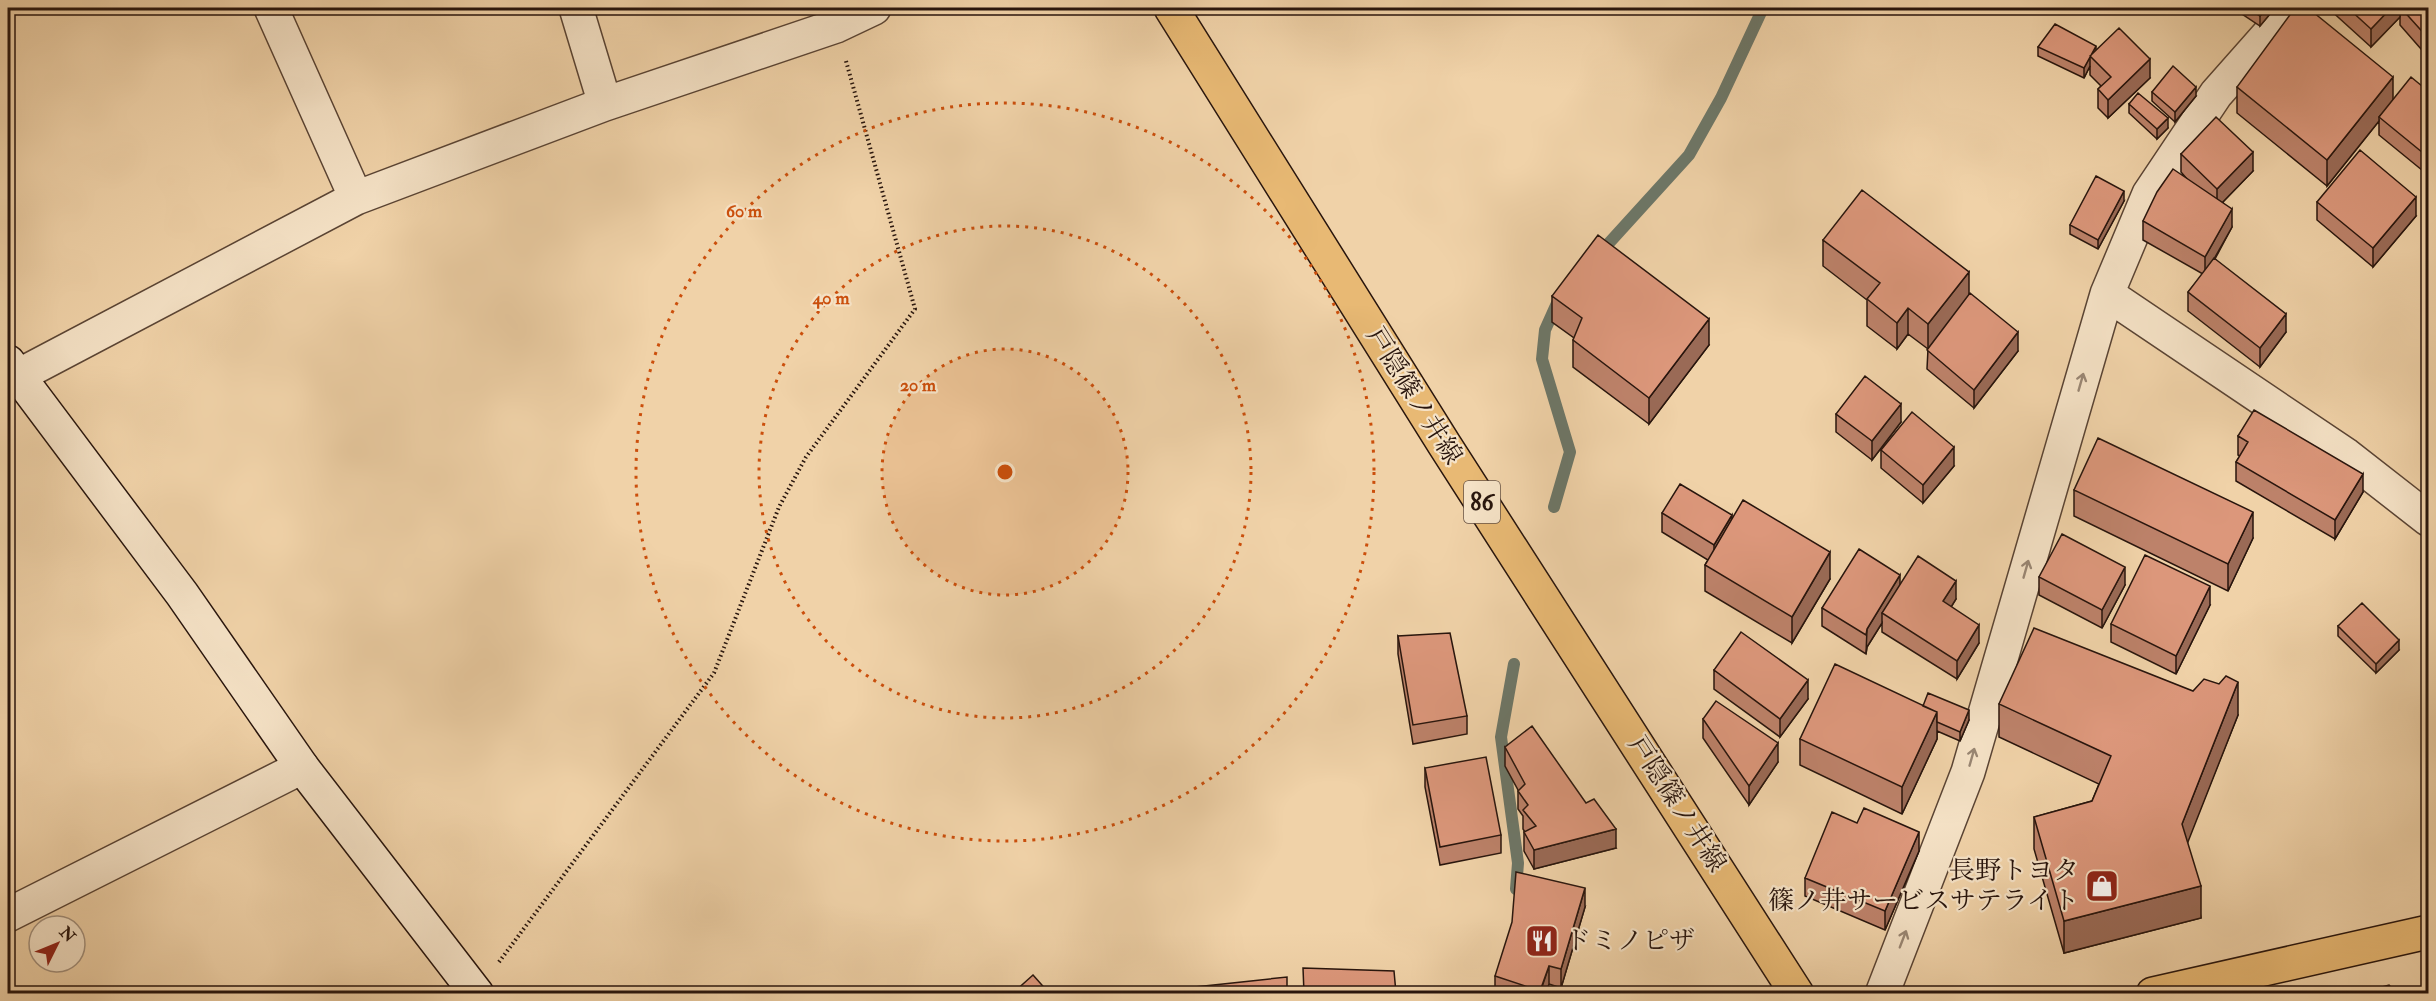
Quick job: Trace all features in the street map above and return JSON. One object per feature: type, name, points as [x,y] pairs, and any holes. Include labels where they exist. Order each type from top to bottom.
[{"type":"main road","name":"戸隠篠ノ井線","points":[[1171,8],[1444,444],[1797,993]]},
{"type":"main road","points":[[2153,993],[2428,932]]},
{"type":"street","points":[[271,8],[356,198]]},
{"type":"street","points":[[576,8],[605,104]]},
{"type":"street","points":[[477,993],[302,767],[182,594],[11,372],[356,198],[605,104],[836,26],[874,8]]},
{"type":"street","points":[[1882,993],[1968,772],[2107,294],[2149,194],[2216,94],[2292,8]]},
{"type":"street","points":[[2107,294],[2346,455],[2428,519]]},
{"type":"street","points":[[8,915],[302,767]]},
{"type":"path","points":[[477,993],[714,673],[779,507],[806,457],[915,309],[836,26]]},
{"type":"building","points":[[2247,8],[2267,8],[2260,16]]},
{"type":"building","points":[[2295,8],[2308,8],[2393,77],[2327,160],[2237,87]]},
{"type":"building","points":[[2348,8],[2391,8],[2371,29]]},
{"type":"building","points":[[2401,8],[2428,8],[2428,38]]},
{"type":"building","points":[[2055,24],[2096,46],[2084,68],[2038,47]]},
{"type":"building","points":[[2119,28],[2150,59],[2108,100],[2098,89],[2111,77],[2090,56]]},
{"type":"building","points":[[2173,66],[2196,87],[2175,112],[2152,92]]},
{"type":"building","points":[[2411,77],[2428,91],[2428,157],[2379,117]]},
{"type":"building","points":[[2138,93],[2168,118],[2157,129],[2129,104]]},
{"type":"building","points":[[2216,117],[2253,152],[2217,189],[2181,154]]},
{"type":"building","points":[[2360,150],[2416,197],[2373,248],[2317,202]]},
{"type":"building","points":[[2173,169],[2232,209],[2205,257],[2143,221],[2157,192]]},
{"type":"building","points":[[2096,176],[2124,191],[2098,240],[2070,225]]},
{"type":"building","points":[[1862,190],[1969,272],[1928,324],[1908,308],[1897,323],[1867,299],[1880,283],[1823,240]]},
{"type":"building","points":[[1598,235],[1709,319],[1649,398],[1573,340],[1582,318],[1552,296]]},
{"type":"building","points":[[2214,258],[2286,314],[2260,348],[2188,292]]},
{"type":"building","points":[[1970,293],[2018,332],[1974,390],[1927,350]]},
{"type":"building","points":[[1865,376],[1901,404],[1872,441],[1836,414]]},
{"type":"building","points":[[2254,410],[2363,474],[2335,520],[2236,462],[2248,442],[2238,436]]},
{"type":"building","points":[[1912,412],[1954,447],[1923,485],[1881,450]]},
{"type":"building","points":[[2098,438],[2253,512],[2228,564],[2074,490]]},
{"type":"building","points":[[1680,484],[1732,515],[1714,545],[1662,513]]},
{"type":"building","points":[[1743,500],[1830,552],[1792,617],[1705,565]]},
{"type":"building","points":[[2062,534],[2125,567],[2102,610],[2039,577]]},
{"type":"building","points":[[1859,549],[1900,575],[1867,629],[1866,635],[1822,608]]},
{"type":"building","points":[[2145,555],[2210,586],[2176,656],[2111,624]]},
{"type":"building","points":[[1918,556],[1956,581],[1943,601],[1979,625],[1957,661],[1882,613]]},
{"type":"building","points":[[2362,603],[2399,640],[2376,664],[2338,626]]},
{"type":"building","points":[[2034,628],[2193,691],[2204,679],[2219,684],[2226,676],[2238,682],[2182,824],[2201,886],[2064,921],[2034,817],[2092,801],[2111,756],[1999,704]]},
{"type":"building","points":[[1741,632],[1808,680],[1780,719],[1714,670]]},
{"type":"building","points":[[1450,633],[1467,716],[1413,725],[1398,636]]},
{"type":"building","points":[[1835,664],[1937,712],[1902,787],[1800,739]]},
{"type":"building","points":[[1928,693],[1969,710],[1960,732],[1937,722],[1937,712],[1923,706]]},
{"type":"building","points":[[1716,701],[1778,743],[1749,786],[1703,719]]},
{"type":"building","points":[[1532,726],[1586,803],[1594,799],[1616,829],[1534,850],[1524,832],[1536,826],[1523,810],[1528,805],[1518,791],[1525,784],[1505,747]]},
{"type":"building","points":[[1486,757],[1501,835],[1440,847],[1425,768]]},
{"type":"building","points":[[1864,808],[1919,832],[1885,911],[1805,878],[1832,812],[1857,823]]},
{"type":"building","points":[[1516,872],[1585,888],[1561,969],[1549,966],[1540,991],[1495,976],[1512,922]]},
{"type":"building","points":[[1303,968],[1394,971],[1396,993],[1304,993]]},
{"type":"building","points":[[1033,975],[1049,993],[1014,992]]},
{"type":"building","points":[[1287,977],[1287,993],[1187,993],[1186,988]]},
{"type":"building","points":[[2389,985],[2396,993],[2360,993]]},
{"type":"building","points":[[1009,987],[1015,993],[1003,993]]},
{"type":"waterway","points":[[1599,254],[1689,155],[1721,98],[1763,8]]},
{"type":"waterway","points":[[1554,507],[1570,452],[1542,359],[1545,330],[1558,301]]},
{"type":"waterway","points":[[1514,664],[1501,737],[1518,863],[1516,889]]},
{"type":"place","name":"長野トヨタ 篠ノ井サービスサテライト","points":[[2102,886]]},
{"type":"place","name":"ドミノピザ","points":[[1542,941]]}]
